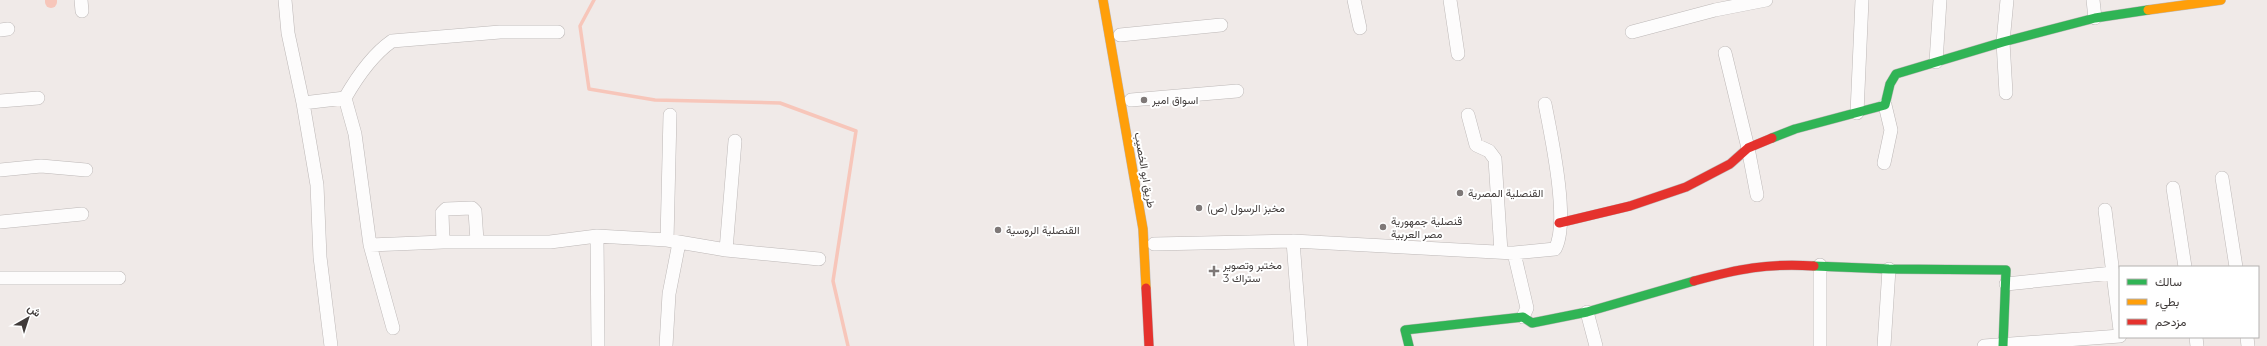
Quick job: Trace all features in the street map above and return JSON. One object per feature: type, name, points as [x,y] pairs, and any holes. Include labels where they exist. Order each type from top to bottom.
[{"type":"street","points":[[285,0],[288,33],[303,103],[317,185],[320,257],[331,346]]},
{"type":"street","name":"طريق ابو الخصيب","points":[[1103,0],[1143,229],[1148,346]]},
{"type":"street","points":[[1354,0],[1360,28]]},
{"type":"street","points":[[1450,0],[1458,54]]},
{"type":"street","points":[[1632,32],[1715,10],[1766,0]]},
{"type":"street","points":[[1857,113],[1862,0]]},
{"type":"street","points":[[1936,62],[1940,0]]},
{"type":"street","points":[[2006,94],[2003,42],[2007,0]]},
{"type":"street","points":[[2093,0],[2095,18]]},
{"type":"street","points":[[1884,163],[1891,130],[1885,105],[1890,84],[1896,74],[2003,42],[2095,18],[2220,0]]},
{"type":"street","points":[[1120,35],[1221,25]]},
{"type":"street","points":[[393,328],[370,245],[355,134],[345,98],[359,76],[383,47],[392,41],[500,32],[558,32]]},
{"type":"street","points":[[1725,53],[1748,148],[1757,195]]},
{"type":"street","points":[[1131,100],[1237,91]]},
{"type":"street","points":[[0,101],[38,98]]},
{"type":"street","points":[[303,103],[345,98]]},
{"type":"street","points":[[1154,248],[1293,241],[1514,253],[1555,249],[1560,240],[1558,179],[1545,104]]},
{"type":"street","points":[[1559,223],[1630,206],[1686,187],[1730,164],[1748,148],[1795,129],[1885,105]]},
{"type":"street","points":[[666,346],[668,294],[673,241],[670,115]]},
{"type":"street","points":[[1468,115],[1476,145],[1489,151],[1495,159],[1501,252]]},
{"type":"street","points":[[726,250],[735,140]]},
{"type":"street","points":[[0,170],[41,166],[86,170]]},
{"type":"street","points":[[2222,178],[2236,266]]},
{"type":"street","points":[[2174,188],[2185,266]]},
{"type":"street","name":"طريق ابو الخصيب","points":[[1149,205],[1154,248]]},
{"type":"street","points":[[443,242],[442,213],[446,210],[472,208],[475,211],[477,241]]},
{"type":"street","points":[[2105,210],[2119,322]]},
{"type":"street","points":[[0,222],[82,214]]},
{"type":"street","points":[[370,245],[477,241],[550,242],[597,236],[673,241],[726,250],[819,259]]},
{"type":"street","points":[[597,236],[598,346]]},
{"type":"street","points":[[1293,241],[1300,346]]},
{"type":"street","points":[[1514,253],[1527,308],[1523,317]]},
{"type":"street","points":[[1408,346],[1404,330],[1523,317],[1532,323],[1587,312],[1737,269],[1781,264],[1889,269],[2006,270],[2003,345]]},
{"type":"street","points":[[1820,265],[1820,346]]},
{"type":"street","points":[[1884,346],[1889,269]]},
{"type":"street","points":[[2006,284],[2113,273]]},
{"type":"street","points":[[0,278],[120,278]]},
{"type":"street","points":[[1587,312],[1596,346]]},
{"type":"street","points":[[1984,346],[2119,336]]},
{"type":"waterway","points":[[594,0],[580,26],[589,89],[655,100],[780,103],[856,131],[833,281],[848,346]]},
{"type":"traffic: fast","points":[[1772,138],[1795,129],[1885,105],[1890,84],[1896,74],[2003,42],[2095,18],[2148,10]]},
{"type":"traffic: fast","points":[[1814,266],[1889,269],[2006,270],[2003,346]]},
{"type":"traffic: fast","points":[[1409,346],[1405,330],[1523,317],[1532,323],[1587,312],[1694,281]]},
{"type":"traffic: slow","points":[[1103,0],[1143,229],[1146,288]]},
{"type":"traffic: slow","points":[[2148,10],[2221,0]]},
{"type":"traffic: jam","points":[[1559,223],[1630,206],[1686,187],[1730,164],[1748,148],[1772,138]]},
{"type":"traffic: jam","points":[[1694,281],[1739,270],[1767,266],[1814,266]]},
{"type":"traffic: jam","points":[[1146,288],[1149,346]]},
{"type":"place","name":"اسواق امير","points":[[1144,100]]},
{"type":"place","name":"القنصلية المصرية","points":[[1460,193]]},
{"type":"place","name":"مخبز الرسول (ص)","points":[[1199,208]]},
{"type":"place","name":"قنصلية جمهورية مصر العربية","points":[[1383,227]]},
{"type":"place","name":"القنصلية الروسية","points":[[998,230]]},
{"type":"place","name":"مختبر وتصوير ستراك 3","points":[[1214,271]]}]
